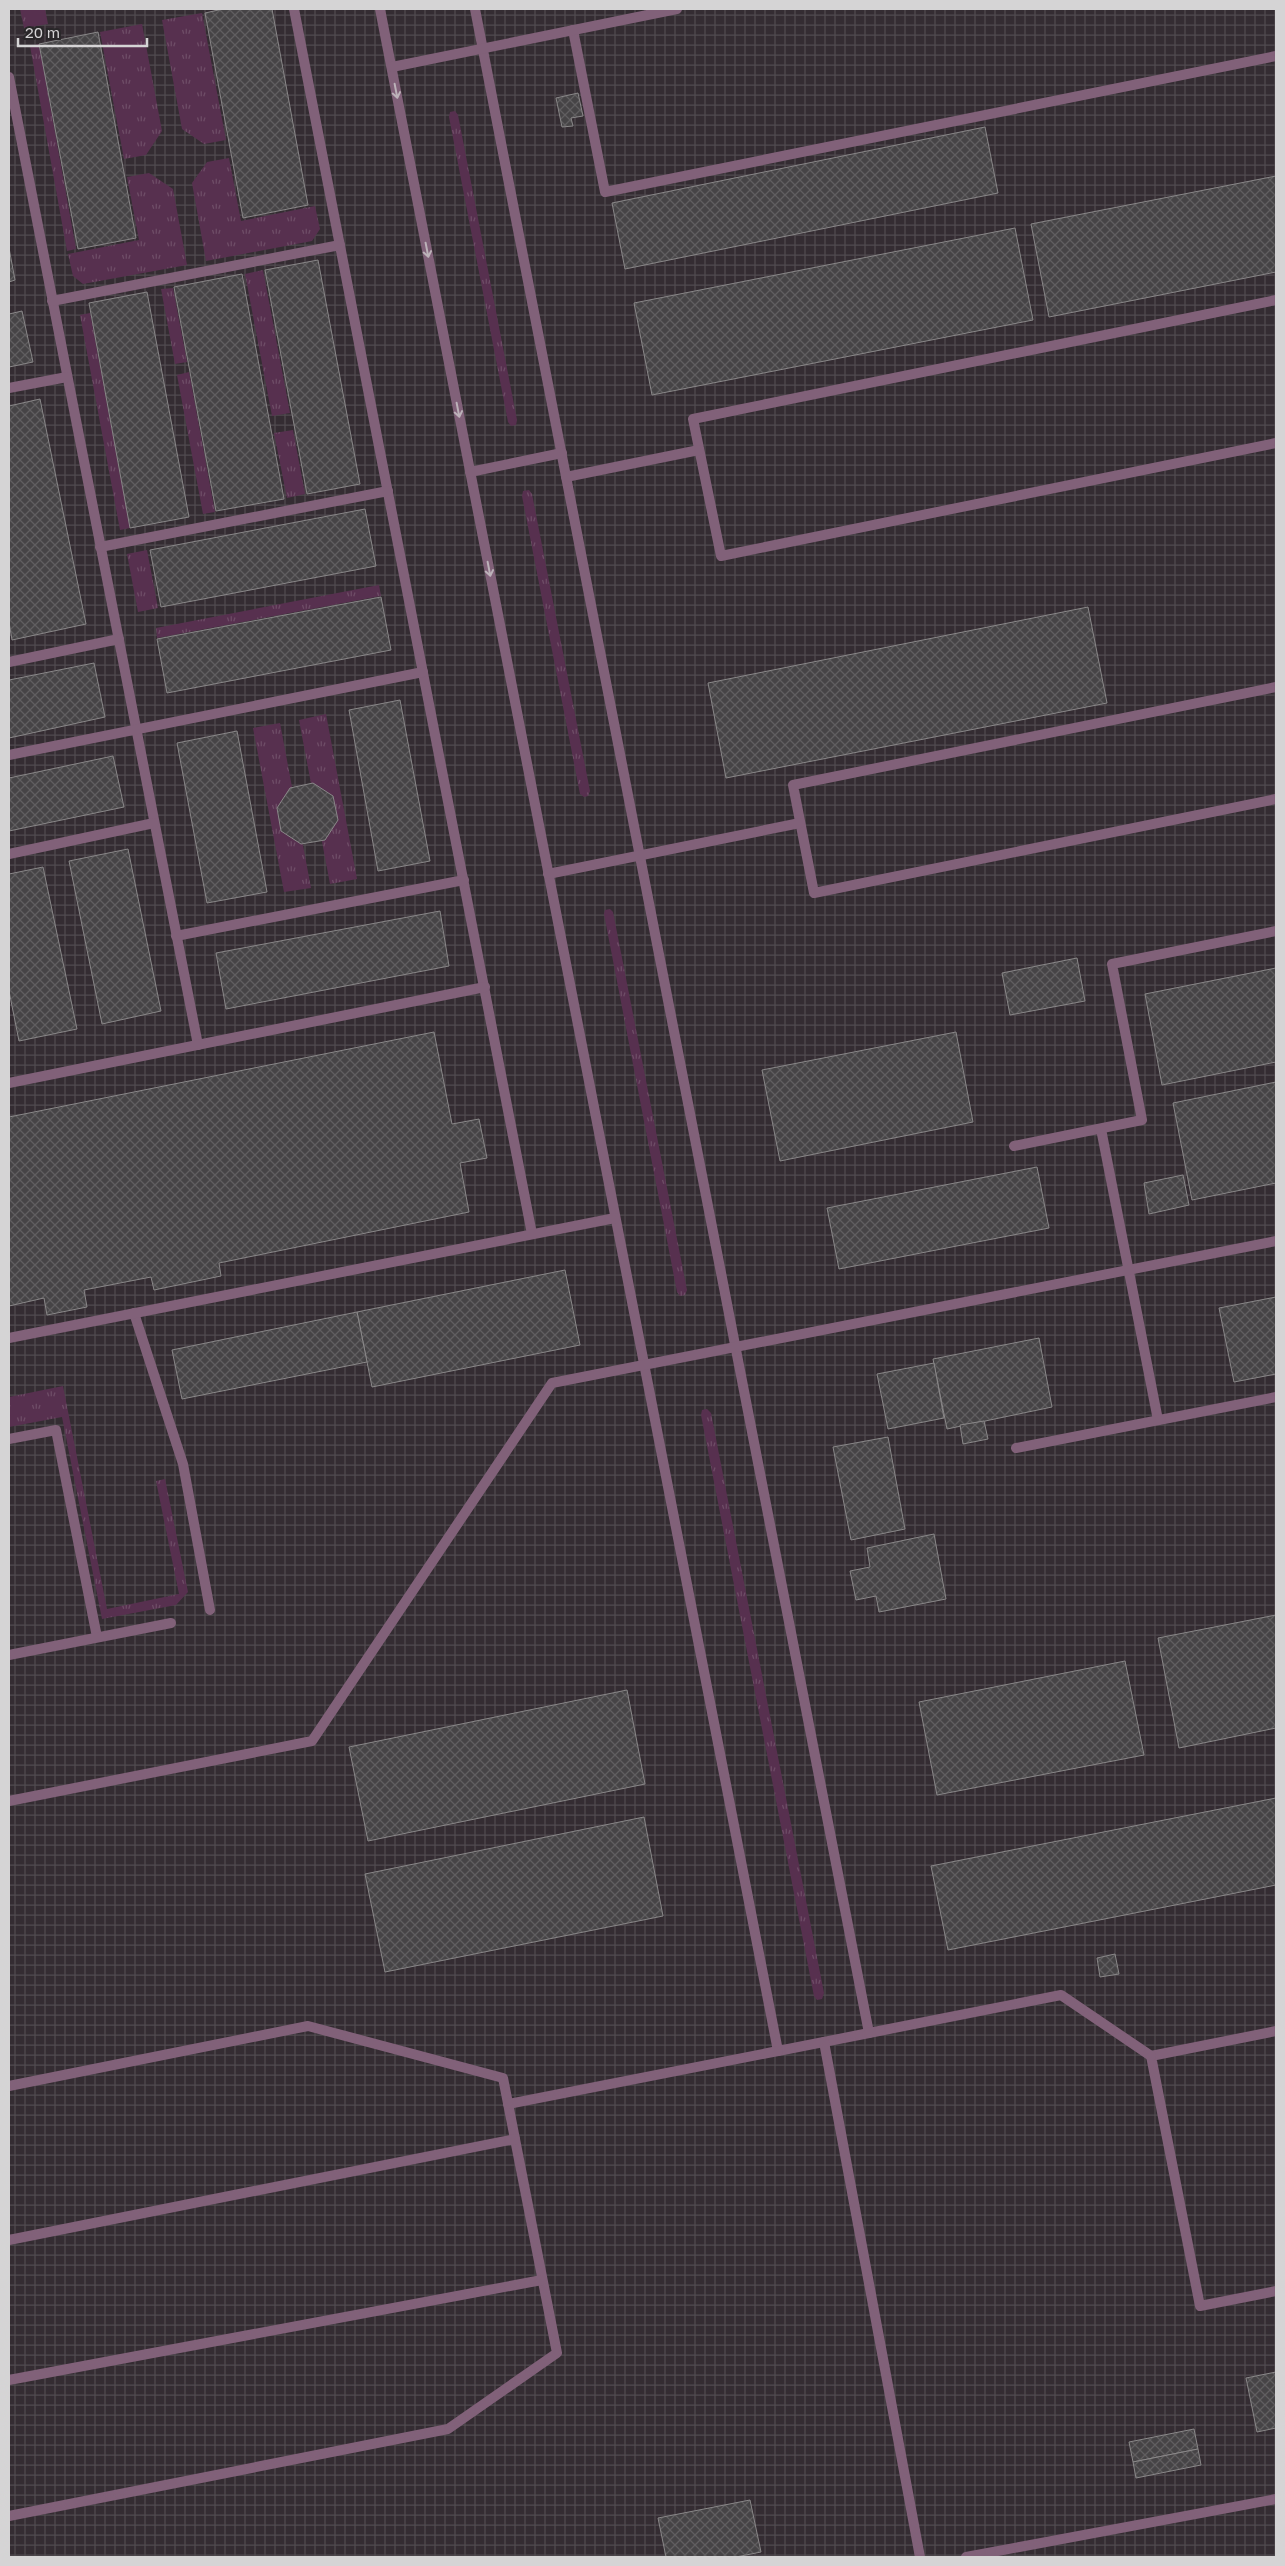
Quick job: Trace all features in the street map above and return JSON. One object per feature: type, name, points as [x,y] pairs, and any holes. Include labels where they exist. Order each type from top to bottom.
[{"type":"lane","points":[[294,9],[532,1234]]},
{"type":"lane","points":[[380,9],[778,2051]]},
{"type":"lane","points":[[475,9],[868,2033]]},
{"type":"lane","points":[[392,67],[677,9]]},
{"type":"lane","points":[[573,30],[605,192],[1276,56]]},
{"type":"lane","points":[[9,77],[198,1045]]},
{"type":"lane","points":[[52,301],[340,245]]},
{"type":"lane","points":[[1276,300],[693,419],[721,556],[1276,443]]},
{"type":"lane","points":[[9,388],[67,377]]},
{"type":"lane","points":[[566,476],[699,450]]},
{"type":"lane","points":[[470,472],[562,453]]},
{"type":"lane","points":[[100,547],[388,491]]},
{"type":"lane","points":[[9,662],[119,639]]},
{"type":"lane","points":[[9,755],[136,728],[423,672]]},
{"type":"lane","points":[[1276,687],[792,785],[814,893],[1276,799]]},
{"type":"lane","points":[[9,854],[154,823]]},
{"type":"lane","points":[[548,874],[800,823]]},
{"type":"lane","points":[[176,936],[464,880]]},
{"type":"lane","points":[[1014,1146],[1142,1120],[1112,964],[1276,931]]},
{"type":"lane","points":[[9,1083],[485,987]]},
{"type":"lane","points":[[1101,1128],[1158,1420]]},
{"type":"lane","points":[[9,1338],[615,1218]]},
{"type":"lane","points":[[9,1801],[312,1741],[552,1383],[1276,1241]]},
{"type":"lane","points":[[134,1313],[183,1464],[210,1610]]},
{"type":"lane","points":[[1016,1448],[1276,1396]]},
{"type":"lane","points":[[9,1439],[56,1430],[98,1638]]},
{"type":"lane","points":[[9,1656],[171,1622]]},
{"type":"lane","points":[[508,2104],[1061,1995],[1151,2056],[1200,2306],[1276,2290]]},
{"type":"lane","points":[[9,2086],[308,2026],[504,2078],[557,2353],[448,2429],[9,2516]]},
{"type":"lane","points":[[1151,2056],[1276,2031]]},
{"type":"lane","points":[[824,2042],[920,2557]]},
{"type":"lane","points":[[9,2240],[515,2140]]},
{"type":"lane","points":[[9,2380],[542,2280]]},
{"type":"lane","points":[[966,2557],[1276,2499]]},
{"type":"shaded area","points":[[9,9],[1276,9],[1276,2557],[9,2557]]},
{"type":"green space","points":[[20,9],[45,9],[48,24],[24,28]]},
{"type":"green space","points":[[202,13],[226,140],[204,144],[182,129],[162,20]]},
{"type":"green space","points":[[142,24],[162,131],[146,155],[124,159],[100,32]]},
{"type":"green space","points":[[39,44],[76,249],[67,251],[30,46]]},
{"type":"green space","points":[[455,111],[458,115],[517,420],[516,425],[511,426],[508,422],[449,117],[450,112]]},
{"type":"green space","points":[[229,158],[241,221],[315,206],[320,229],[312,241],[206,261],[192,183],[207,162]]},
{"type":"green space","points":[[149,173],[173,189],[187,265],[83,284],[73,276],[68,254],[139,240],[127,177]]},
{"type":"green space","points":[[263,270],[290,413],[272,416],[245,274]]},
{"type":"green space","points":[[173,288],[187,362],[175,364],[161,289]]},
{"type":"green space","points":[[90,313],[130,528],[120,530],[80,315]]},
{"type":"green space","points":[[189,372],[215,512],[203,514],[177,375]]},
{"type":"green space","points":[[293,430],[305,494],[287,498],[274,433]]},
{"type":"green space","points":[[529,490],[532,494],[590,791],[588,796],[584,797],[580,794],[522,496],[523,491]]},
{"type":"green space","points":[[147,550],[158,608],[138,612],[127,554]]},
{"type":"green space","points":[[379,585],[381,596],[157,638],[156,628]]},
{"type":"green space","points":[[326,714],[357,879],[330,884],[299,720]]},
{"type":"green space","points":[[280,723],[311,888],[284,892],[253,728]]},
{"type":"green space","points":[[610,909],[613,912],[687,1290],[685,1295],[680,1296],[677,1292],[604,914],[605,910]]},
{"type":"green space","points":[[63,1386],[107,1609],[179,1594],[156,1481],[165,1479],[188,1592],[176,1605],[102,1619],[62,1417],[9,1427],[9,1397]]},
{"type":"green space","points":[[707,1409],[711,1413],[824,1993],[822,1999],[817,2000],[814,1996],[701,1415],[702,1410]]},
{"type":"building","points":[[223,9],[272,9],[308,205],[243,218],[205,13]]},
{"type":"building","points":[[98,32],[136,238],[78,249],[39,44]]},
{"type":"building","points":[[578,93],[583,116],[571,118],[573,126],[562,127],[556,98]]},
{"type":"building","points":[[985,127],[998,193],[625,269],[612,203]]},
{"type":"building","points":[[1276,176],[1276,272],[1049,317],[1031,224]]},
{"type":"building","points":[[1015,228],[1033,320],[652,395],[634,303]]},
{"type":"building","points":[[9,248],[15,280],[9,282]]},
{"type":"building","points":[[318,260],[360,484],[307,494],[265,270]]},
{"type":"building","points":[[242,274],[284,499],[216,511],[174,287]]},
{"type":"building","points":[[147,292],[189,517],[130,528],[89,303]]},
{"type":"building","points":[[22,311],[33,362],[9,367],[9,314]]},
{"type":"building","points":[[40,399],[86,624],[12,640],[9,622],[9,406]]},
{"type":"building","points":[[365,509],[376,566],[161,607],[150,550]]},
{"type":"building","points":[[381,597],[391,650],[167,693],[157,639]]},
{"type":"building","points":[[1088,607],[1107,703],[726,778],[708,683]]},
{"type":"building","points":[[94,663],[105,717],[9,738],[9,680]]},
{"type":"building","points":[[400,700],[430,861],[378,871],[349,710]]},
{"type":"building","points":[[237,731],[267,892],[207,903],[177,743]]},
{"type":"building","points":[[113,756],[124,807],[9,831],[9,778]]},
{"type":"building","points":[[313,783],[333,796],[338,820],[325,840],[301,844],[281,831],[277,808],[290,788]]},
{"type":"building","points":[[128,849],[161,1011],[102,1024],[69,861]]},
{"type":"building","points":[[43,867],[77,1029],[19,1041],[9,991],[9,874]]},
{"type":"building","points":[[440,911],[449,966],[226,1009],[216,953]]},
{"type":"building","points":[[1077,958],[1085,1001],[1010,1015],[1002,973]]},
{"type":"building","points":[[1276,968],[1276,1062],[1162,1085],[1145,994]]},
{"type":"building","points":[[434,1032],[452,1124],[479,1119],[487,1158],[460,1163],[469,1212],[219,1263],[221,1276],[154,1290],[151,1277],[84,1290],[87,1307],[47,1315],[44,1298],[9,1306],[9,1117]]},
{"type":"building","points":[[956,1032],[973,1122],[780,1161],[762,1070]]},
{"type":"building","points":[[1276,1082],[1276,1183],[1192,1200],[1173,1103]]},
{"type":"building","points":[[1037,1167],[1049,1228],[839,1269],[827,1208]]},
{"type":"building","points":[[1183,1175],[1189,1205],[1149,1214],[1144,1183]]},
{"type":"building","points":[[565,1270],[580,1345],[372,1387],[357,1312]]},
{"type":"building","points":[[1276,1297],[1276,1374],[1234,1382],[1219,1308]]},
{"type":"building","points":[[357,1312],[367,1362],[182,1399],[172,1350]]},
{"type":"building","points":[[1039,1338],[1052,1407],[947,1429],[933,1359]]},
{"type":"building","points":[[934,1363],[944,1418],[888,1429],[877,1374]]},
{"type":"building","points":[[984,1421],[988,1439],[963,1444],[960,1425]]},
{"type":"building","points":[[888,1437],[905,1529],[851,1540],[833,1447]]},
{"type":"building","points":[[934,1534],[946,1599],[879,1612],[876,1596],[856,1600],[850,1571],[870,1567],[867,1548]]},
{"type":"building","points":[[1276,1615],[1276,1728],[1179,1748],[1158,1638]]},
{"type":"building","points":[[1125,1661],[1144,1755],[937,1795],[919,1702]]},
{"type":"building","points":[[627,1690],[645,1784],[368,1841],[349,1747]]},
{"type":"building","points":[[1276,1798],[1276,1885],[948,1950],[931,1866]]},
{"type":"building","points":[[644,1817],[663,1916],[385,1972],[365,1874]]},
{"type":"building","points":[[1115,1954],[1119,1974],[1100,1977],[1097,1958]]},
{"type":"building","points":[[1276,2372],[1276,2428],[1257,2432],[1246,2378]]},
{"type":"building","points":[[1194,2429],[1198,2449],[1133,2462],[1129,2442]]},
{"type":"building","points":[[1198,2449],[1201,2465],[1136,2478],[1133,2462]]},
{"type":"building","points":[[750,2500],[761,2552],[736,2557],[666,2557],[658,2518]]}]
